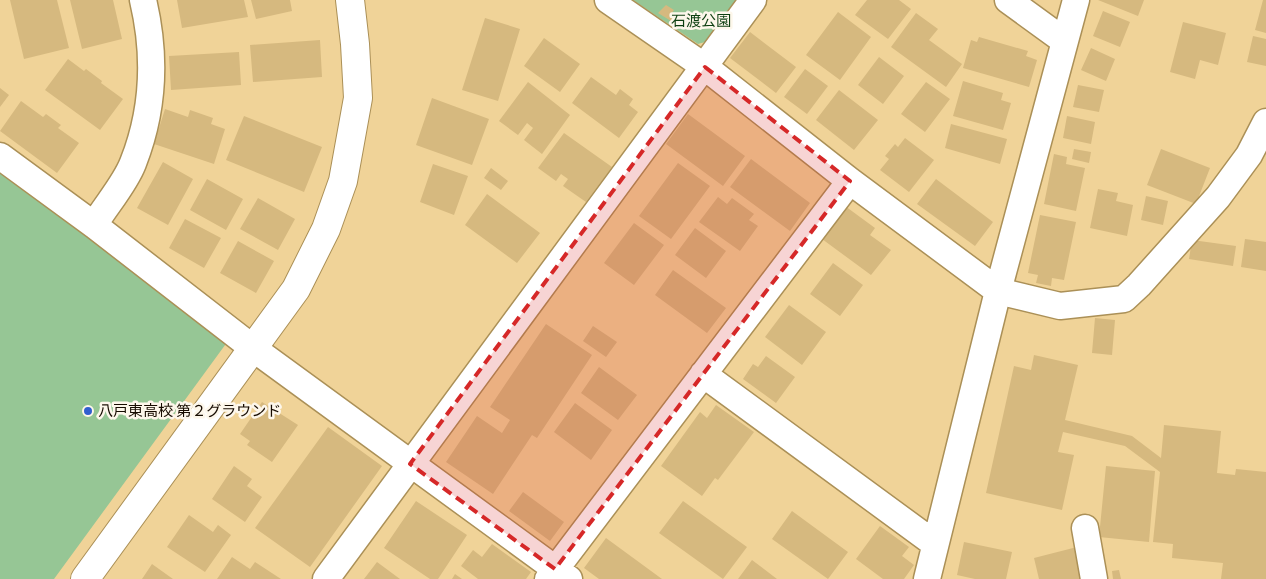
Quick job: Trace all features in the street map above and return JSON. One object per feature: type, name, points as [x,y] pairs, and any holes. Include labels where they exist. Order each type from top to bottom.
[{"type":"street","points":[[94,225],[132,165],[149,110],[152,66],[143,0]]},
{"type":"street","points":[[84,579],[254,349],[296,288],[326,228],[343,181],[358,98],[350,0]]},
{"type":"street","points":[[608,0],[705,67],[850,181],[998,291],[1060,306],[1124,299],[1140,285],[1218,197],[1249,155],[1266,122]]},
{"type":"street","points":[[326,579],[753,0]]},
{"type":"street","points":[[1008,0],[1063,40]]},
{"type":"street","points":[[927,579],[998,291],[1063,40],[1076,0]]},
{"type":"street","points":[[0,156],[558,576],[703,374],[850,181]]},
{"type":"street","points":[[703,374],[935,544]]},
{"type":"street","points":[[1085,528],[1094,579]]},
{"type":"highlighted area","points":[[705,67],[850,181],[555,569],[410,464]]},
{"type":"green space","name":"石渡公園","points":[[633,0],[740,0],[712,40],[698,44]]},
{"type":"green space","name":"八戸東高校 第２グラウンド","points":[[0,171],[228,341],[54,579],[0,579]]},
{"type":"building","points":[[10,0],[57,0],[69,48],[24,59]]},
{"type":"building","points":[[70,0],[113,0],[122,39],[82,49]]},
{"type":"building","points":[[177,0],[244,0],[248,17],[182,28]]},
{"type":"building","points":[[251,0],[290,0],[292,11],[256,19]]},
{"type":"building","points":[[867,0],[899,0],[911,9],[888,39],[855,15]]},
{"type":"building","points":[[1098,0],[1144,0],[1138,16]]},
{"type":"building","points":[[1263,0],[1266,0],[1266,33],[1255,30]]},
{"type":"building","points":[[666,5],[674,10],[672,13],[679,18],[676,24],[658,13]]},
{"type":"building","points":[[1103,11],[1130,22],[1120,47],[1093,36]]},
{"type":"building","points":[[838,12],[871,37],[840,80],[806,55]]},
{"type":"building","points":[[916,13],[938,29],[929,40],[962,64],[946,87],[891,47]]},
{"type":"building","points":[[485,18],[520,29],[498,101],[462,90]]},
{"type":"building","points":[[1183,22],[1226,33],[1218,65],[1200,60],[1195,79],[1170,72]]},
{"type":"building","points":[[750,32],[796,67],[776,93],[730,58]]},
{"type":"building","points":[[1253,36],[1266,39],[1266,66],[1247,62]]},
{"type":"building","points":[[979,37],[1028,51],[1026,56],[1037,60],[1029,87],[963,68],[971,40],[977,42]]},
{"type":"building","points":[[544,38],[580,64],[560,92],[524,66]]},
{"type":"building","points":[[320,40],[322,77],[253,82],[250,45]]},
{"type":"building","points":[[1091,48],[1115,59],[1106,81],[1081,70]]},
{"type":"building","points":[[239,52],[241,85],[171,90],[169,56]]},
{"type":"building","points":[[879,57],[904,76],[883,104],[858,85]]},
{"type":"building","points":[[68,59],[84,71],[86,69],[123,99],[100,130],[45,90]]},
{"type":"building","points":[[805,69],[828,86],[807,114],[784,97]]},
{"type":"building","points":[[591,77],[616,95],[620,89],[633,99],[629,105],[638,112],[619,138],[572,103]]},
{"type":"building","points":[[963,81],[1003,93],[1001,100],[1011,103],[1003,130],[953,116]]},
{"type":"building","points":[[528,82],[570,115],[542,154],[524,140],[533,128],[527,123],[518,135],[499,121]]},
{"type":"building","points":[[926,82],[950,99],[925,132],[901,114]]},
{"type":"building","points":[[1078,85],[1104,90],[1099,112],[1073,107]]},
{"type":"building","points":[[0,88],[9,95],[0,107]]},
{"type":"building","points":[[839,90],[878,120],[854,150],[816,120]]},
{"type":"building","points":[[432,98],[489,119],[472,165],[416,145]]},
{"type":"building","points":[[21,101],[43,117],[46,114],[61,125],[58,128],[79,143],[57,173],[0,131]]},
{"type":"building","points":[[165,109],[188,117],[190,110],[213,118],[211,124],[225,129],[214,164],[154,144]]},
{"type":"building","points":[[688,114],[745,156],[723,186],[666,144]]},
{"type":"building","points":[[244,116],[322,147],[304,192],[226,160]]},
{"type":"building","points":[[1067,116],[1095,122],[1091,144],[1063,138]]},
{"type":"building","points":[[951,124],[1007,139],[1000,164],[945,148]]},
{"type":"building","points":[[564,133],[612,167],[586,202],[563,186],[568,179],[561,174],[556,181],[538,168]]},
{"type":"building","points":[[905,138],[934,160],[909,192],[880,170],[889,159],[885,156],[895,144],[898,147]]},
{"type":"building","points":[[1074,149],[1091,152],[1089,163],[1072,159]]},
{"type":"building","points":[[1161,149],[1210,168],[1196,204],[1147,185]]},
{"type":"building","points":[[1054,154],[1067,157],[1066,164],[1085,168],[1076,211],[1044,204]]},
{"type":"building","points":[[751,159],[810,203],[790,231],[730,187]]},
{"type":"building","points":[[163,162],[193,179],[168,225],[137,208]]},
{"type":"building","points":[[678,163],[710,186],[671,239],[639,216]]},
{"type":"building","points":[[433,164],[468,176],[454,215],[420,202]]},
{"type":"building","points":[[491,168],[508,181],[501,190],[484,178]]},
{"type":"building","points":[[207,179],[243,199],[226,230],[190,210]]},
{"type":"building","points":[[936,179],[993,222],[975,246],[917,204]]},
{"type":"building","points":[[1098,189],[1118,193],[1116,201],[1133,205],[1127,236],[1090,228]]},
{"type":"building","points":[[487,194],[540,233],[517,263],[465,225]]},
{"type":"building","points":[[1146,196],[1168,201],[1163,225],[1141,220]]},
{"type":"building","points":[[718,197],[727,204],[732,198],[754,214],[749,220],[758,226],[740,251],[699,222]]},
{"type":"building","points":[[258,198],[295,219],[278,250],[240,229]]},
{"type":"building","points":[[845,206],[875,228],[870,235],[891,250],[871,275],[822,239]]},
{"type":"building","points":[[1040,215],[1076,222],[1064,280],[1052,278],[1051,286],[1036,283],[1038,275],[1028,273]]},
{"type":"building","points":[[185,219],[221,238],[204,268],[169,248]]},
{"type":"building","points":[[634,223],[664,245],[634,285],[604,263]]},
{"type":"building","points":[[695,228],[726,251],[706,278],[675,255]]},
{"type":"building","points":[[1245,239],[1266,242],[1266,271],[1241,267]]},
{"type":"building","points":[[1192,240],[1236,246],[1233,266],[1189,259]]},
{"type":"building","points":[[238,241],[274,261],[256,293],[220,273]]},
{"type":"building","points":[[833,263],[863,285],[840,316],[810,294]]},
{"type":"building","points":[[673,270],[726,308],[707,333],[655,295]]},
{"type":"building","points":[[789,305],[826,332],[802,365],[765,337]]},
{"type":"building","points":[[1095,318],[1115,320],[1112,355],[1092,353]]},
{"type":"building","points":[[546,324],[592,355],[537,438],[532,435],[493,494],[446,462],[477,416],[502,433],[510,420],[490,407]]},
{"type":"building","points":[[593,326],[617,342],[606,357],[583,341]]},
{"type":"building","points":[[1034,355],[1078,365],[1065,420],[1132,436],[1161,458],[1164,425],[1221,431],[1217,473],[1235,475],[1236,469],[1266,472],[1266,579],[1221,579],[1223,563],[1172,558],[1173,544],[1153,542],[1160,472],[1125,446],[1063,432],[1058,452],[1074,455],[1062,510],[986,493],[1014,366],[1031,370]]},
{"type":"building","points":[[766,356],[795,377],[776,403],[743,379],[753,364],[758,367]]},
{"type":"building","points":[[599,367],[637,395],[618,420],[581,393]]},
{"type":"building","points":[[262,402],[298,425],[272,462],[247,445],[250,441],[240,434]]},
{"type":"building","points":[[575,403],[612,430],[591,460],[554,432]]},
{"type":"building","points":[[716,405],[754,432],[718,480],[715,478],[702,496],[661,466],[700,412],[707,418]]},
{"type":"building","points":[[328,427],[382,466],[310,567],[255,528]]},
{"type":"building","points":[[234,466],[252,479],[247,486],[262,497],[245,522],[212,499]]},
{"type":"building","points":[[1106,466],[1155,471],[1149,542],[1099,537]]},
{"type":"building","points":[[523,492],[564,522],[550,541],[509,511]]},
{"type":"building","points":[[416,501],[467,535],[438,579],[430,579],[384,548]]},
{"type":"building","points":[[683,501],[747,547],[723,579],[659,533]]},
{"type":"building","points":[[792,511],[848,552],[828,579],[772,539]]},
{"type":"building","points":[[189,515],[213,532],[218,525],[231,535],[205,572],[167,547]]},
{"type":"building","points":[[880,526],[909,547],[902,556],[914,565],[904,579],[883,579],[856,559]]},
{"type":"building","points":[[606,538],[662,579],[599,579],[584,568]]},
{"type":"building","points":[[964,542],[1012,552],[1006,579],[975,579],[957,575]]},
{"type":"building","points":[[492,544],[531,572],[526,579],[478,579],[461,566],[473,550],[482,557]]},
{"type":"building","points":[[1077,547],[1085,579],[1039,579],[1034,558]]},
{"type":"building","points":[[232,557],[250,569],[255,562],[281,579],[217,579]]},
{"type":"building","points":[[752,560],[777,579],[738,579]]},
{"type":"building","points":[[377,562],[400,579],[364,579]]},
{"type":"building","points":[[152,564],[173,579],[142,579]]},
{"type":"building","points":[[1119,570],[1121,579],[1113,579],[1112,571]]},
{"type":"building","points":[[455,574],[462,579],[452,579]]},
{"type":"place","name":"八戸東高校 第２グラウンド","points":[[88,411]]}]
